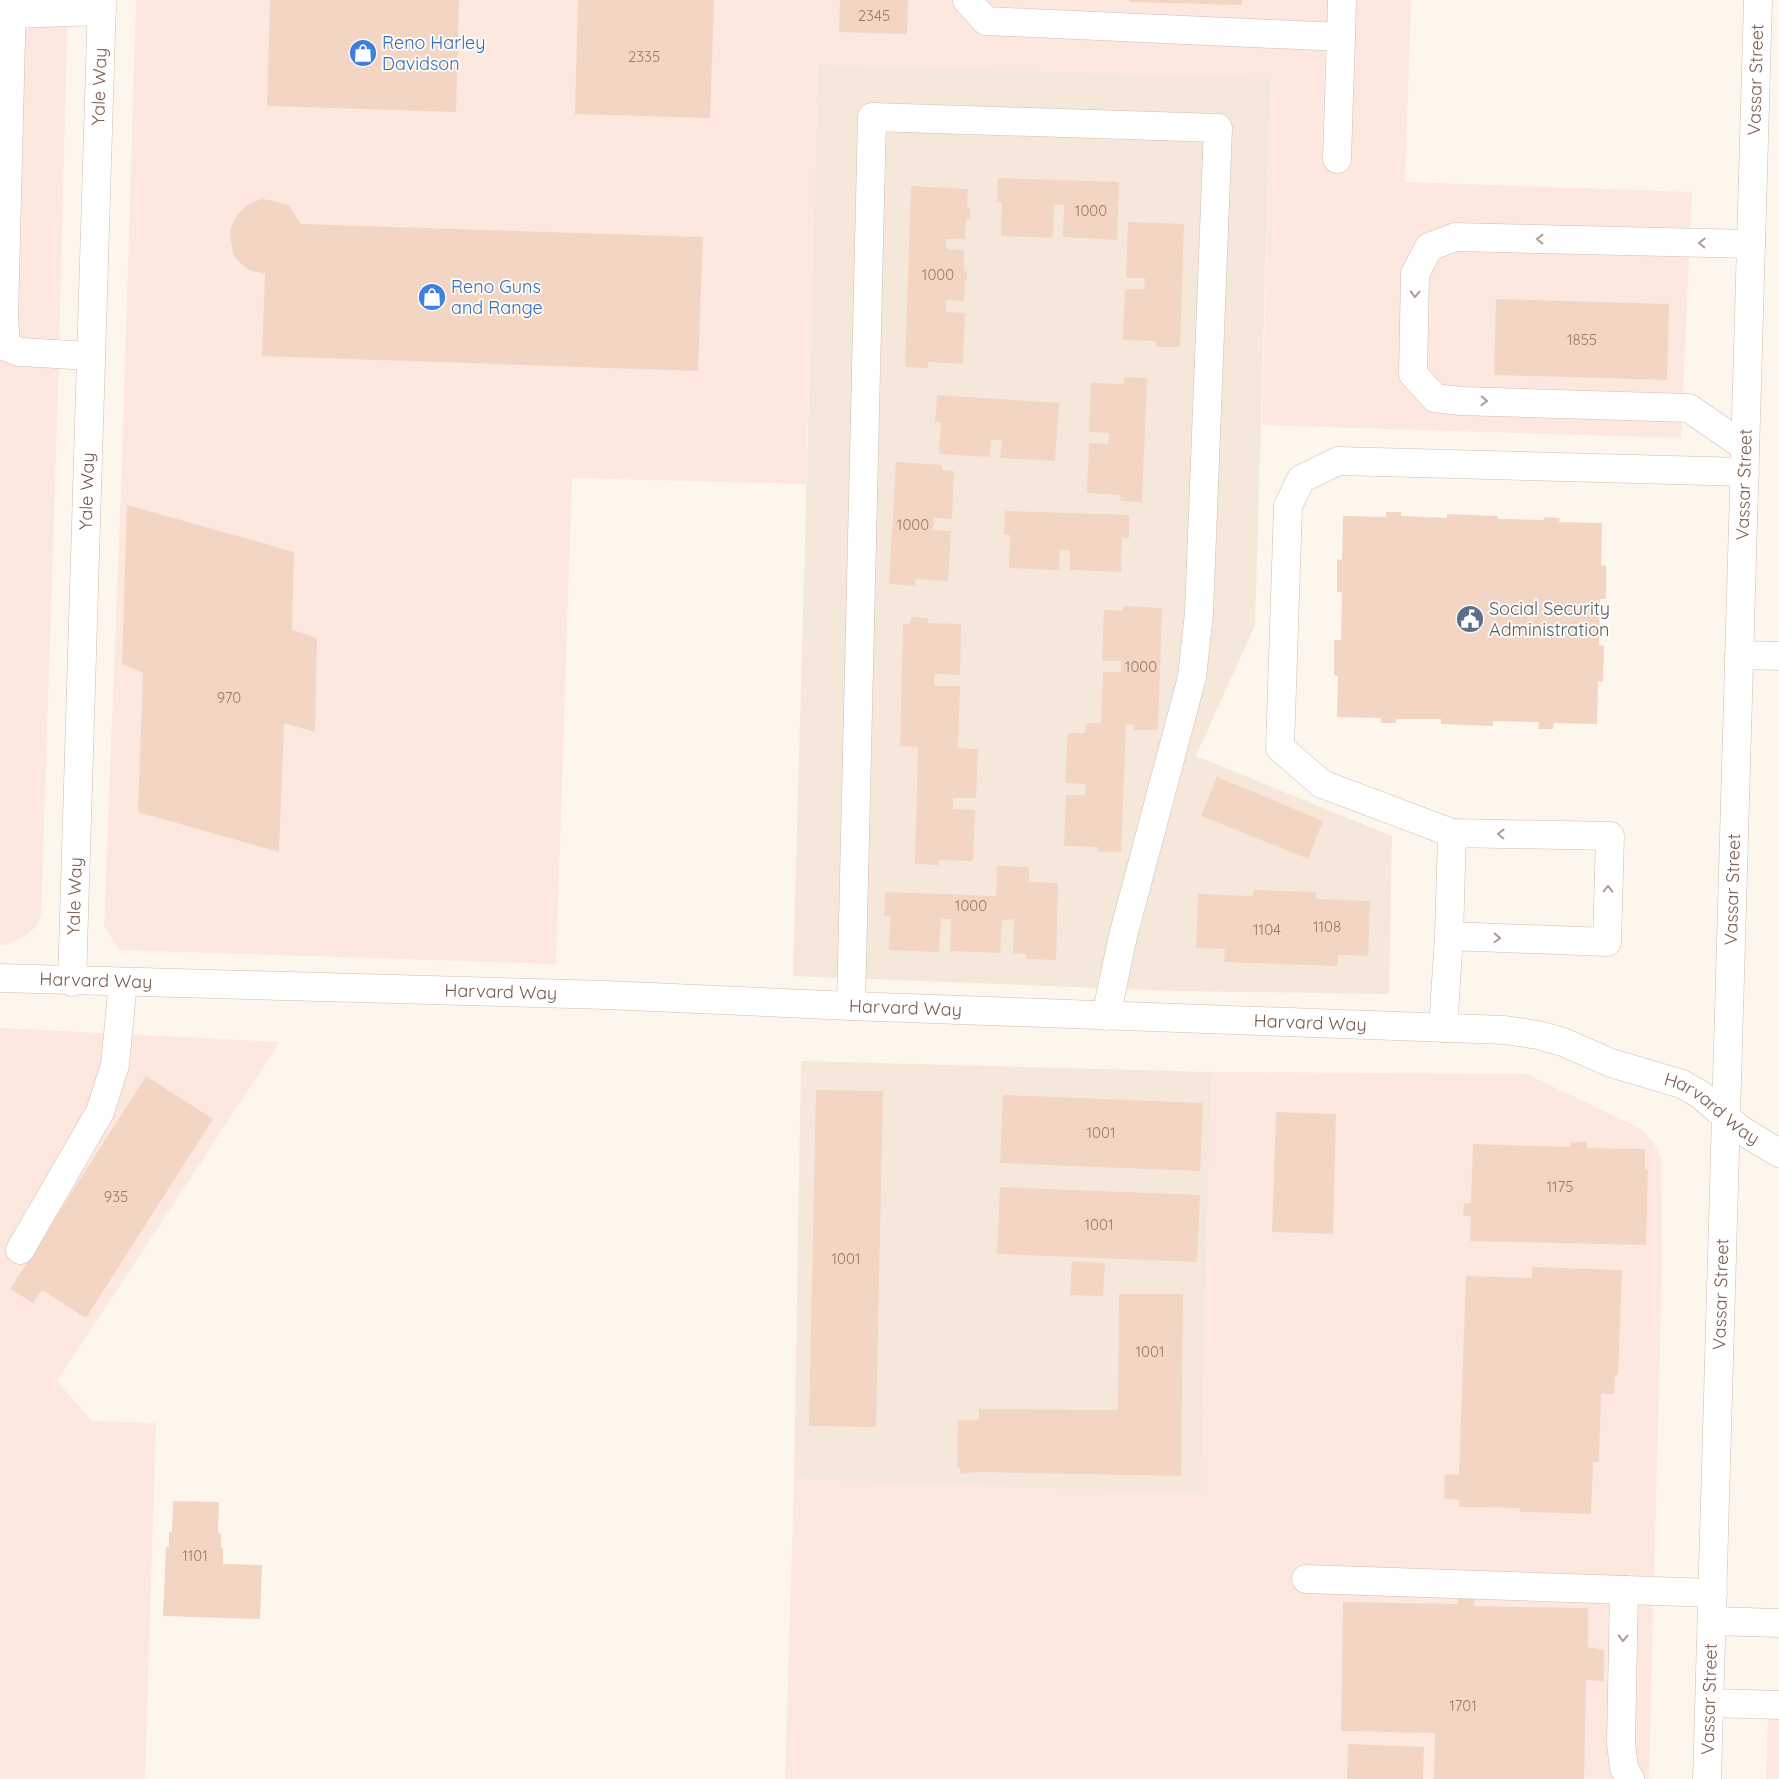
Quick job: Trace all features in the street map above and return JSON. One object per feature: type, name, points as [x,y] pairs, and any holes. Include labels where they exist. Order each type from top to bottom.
[{"type":"street","points":[[967,0],[986,21],[1341,37]]},
{"type":"street","points":[[1337,159],[1342,0]]},
{"type":"street","name":"Vassar Street","points":[[1708,1779],[1758,0]]},
{"type":"street","points":[[91,356],[20,352],[6,347],[4,317],[12,7],[102,6]]},
{"type":"street","name":"Yale Way","points":[[72,982],[102,6]]},
{"type":"street","points":[[851,1006],[872,117],[1218,128],[1200,585],[1192,677],[1123,936],[1106,1016]]},
{"type":"street","points":[[1745,459],[1689,408],[1435,398],[1413,374],[1415,274],[1429,247],[1455,237],[1751,244]]},
{"type":"street","points":[[1449,936],[1607,942],[1610,836],[1452,833],[1322,784],[1280,748],[1288,506],[1301,479],[1338,461],[1745,459]]},
{"type":"street","points":[[1739,655],[1779,656]]},
{"type":"street","points":[[1442,1028],[1449,936],[1452,833]]},
{"type":"street","name":"Harvard Way","points":[[0,978],[72,982],[606,995],[1106,1016],[1505,1030],[1538,1035],[1563,1042],[1611,1062],[1682,1084],[1702,1095],[1741,1130],[1779,1153]]},
{"type":"street","points":[[20,1250],[100,1112],[115,1065],[123,982]]},
{"type":"street","points":[[1306,1579],[1713,1593]]},
{"type":"street","points":[[1624,1590],[1621,1743],[1624,1768],[1630,1779]]},
{"type":"street","points":[[1712,1621],[1779,1623]]},
{"type":"street","points":[[1710,1703],[1779,1705]]},
{"type":"shaded area","points":[[0,0],[68,0],[57,425],[41,916],[35,928],[22,938],[5,945],[0,945]]},
{"type":"shaded area","points":[[136,0],[1411,0],[1405,182],[1692,192],[1681,438],[1262,425],[1271,79],[818,65],[806,484],[572,478],[556,964],[120,950],[104,927],[122,464]]},
{"type":"shaded area","points":[[818,64],[1271,79],[1255,625],[1196,756],[1392,836],[1389,994],[1174,991],[793,976]]},
{"type":"shaded area","points":[[0,1028],[280,1042],[57,1381],[92,1421],[156,1423],[145,1779],[0,1779]]},
{"type":"shaded area","points":[[801,1061],[1211,1072],[1201,1494],[794,1479]]},
{"type":"shaded area","points":[[1211,1072],[1527,1074],[1641,1129],[1653,1142],[1661,1157],[1662,1266],[1649,1779],[785,1779],[794,1479],[1201,1493]]},
{"type":"shaded area","points":[[1769,1690],[1779,1690],[1779,1779],[1766,1779]]},
{"type":"building","name":"Reno Harley Davidson","points":[[270,0],[459,0],[456,112],[267,106]]},
{"type":"building","points":[[578,0],[714,0],[710,118],[575,114]]},
{"type":"building","points":[[840,0],[908,0],[907,34],[839,32]]},
{"type":"building","points":[[1129,0],[1242,0],[1242,5],[1129,2]]},
{"type":"building","points":[[998,178],[1119,182],[1117,240],[1063,237],[1064,205],[1054,205],[1053,238],[1001,236],[1002,202],[997,202]]},
{"type":"building","points":[[911,186],[968,189],[967,208],[970,208],[970,219],[966,219],[965,239],[946,239],[946,249],[964,250],[964,271],[967,271],[964,301],[946,300],[946,312],[965,313],[963,364],[928,362],[928,368],[905,367]]},
{"type":"building","points":[[263,199],[289,206],[301,224],[703,237],[698,371],[262,356],[265,274],[249,270],[237,260],[233,253],[230,234],[232,224],[238,214],[246,206]]},
{"type":"building","points":[[1128,222],[1184,224],[1180,347],[1156,347],[1156,341],[1123,340],[1125,289],[1144,289],[1145,278],[1126,278]]},
{"type":"building","points":[[1496,299],[1669,304],[1667,380],[1494,375]]},
{"type":"building","points":[[1124,377],[1147,378],[1142,502],[1120,501],[1121,495],[1087,493],[1089,443],[1108,444],[1109,433],[1089,432],[1091,383],[1124,384]]},
{"type":"building","points":[[937,395],[1059,403],[1055,461],[1000,458],[1002,440],[991,440],[990,457],[939,454],[941,422],[935,422]]},
{"type":"building","points":[[896,462],[942,465],[942,470],[954,471],[952,519],[934,518],[933,530],[951,531],[948,581],[915,579],[915,586],[889,584]]},
{"type":"building","points":[[127,505],[294,552],[292,630],[317,638],[315,732],[284,723],[279,852],[138,812],[143,673],[122,664]]},
{"type":"building","points":[[1005,511],[1129,515],[1129,538],[1122,538],[1121,572],[1070,570],[1070,550],[1060,550],[1059,570],[1009,568],[1010,535],[1004,535]]},
{"type":"building","name":"Social Security Administration","points":[[1386,512],[1401,512],[1401,516],[1447,518],[1447,514],[1498,516],[1498,519],[1544,520],[1544,517],[1560,518],[1559,522],[1602,523],[1601,565],[1606,566],[1606,599],[1600,599],[1599,645],[1604,646],[1603,682],[1598,681],[1597,724],[1554,723],[1553,729],[1538,729],[1539,722],[1493,721],[1493,726],[1441,724],[1441,719],[1396,719],[1396,723],[1381,723],[1381,718],[1337,717],[1338,676],[1334,675],[1334,640],[1341,640],[1342,592],[1337,592],[1337,559],[1342,560],[1343,516],[1386,517]]},
{"type":"building","points":[[1123,606],[1162,608],[1158,730],[1134,730],[1135,725],[1126,724],[1121,852],[1097,852],[1098,847],[1064,846],[1066,795],[1085,795],[1086,784],[1065,783],[1068,733],[1085,733],[1086,723],[1101,723],[1103,672],[1121,672],[1121,661],[1102,661],[1104,610],[1123,611]]},
{"type":"building","points":[[911,617],[928,618],[928,623],[961,624],[960,675],[935,674],[934,686],[960,686],[958,748],[978,749],[976,798],[953,798],[953,809],[975,810],[973,861],[939,860],[939,865],[915,864],[918,747],[900,746],[903,624],[910,624]]},
{"type":"building","points":[[1217,777],[1323,821],[1308,859],[1201,816]]},
{"type":"building","points":[[997,866],[1029,867],[1029,882],[1058,883],[1056,960],[1026,959],[1026,954],[1013,953],[1014,919],[1002,920],[1000,953],[950,951],[951,919],[941,919],[939,952],[889,950],[890,916],[884,916],[885,892],[996,896]]},
{"type":"building","points":[[1254,890],[1316,892],[1316,899],[1370,901],[1368,956],[1338,955],[1337,966],[1224,962],[1225,949],[1196,948],[1198,894],[1253,896]]},
{"type":"building","points":[[146,1076],[213,1119],[86,1318],[42,1290],[33,1303],[10,1289]]},
{"type":"building","points":[[816,1090],[883,1091],[876,1427],[809,1426]]},
{"type":"building","points":[[1003,1095],[1203,1103],[1200,1171],[1000,1163]]},
{"type":"building","points":[[1276,1112],[1336,1114],[1333,1234],[1272,1232]]},
{"type":"building","points":[[1571,1142],[1587,1142],[1587,1148],[1645,1149],[1645,1170],[1648,1170],[1646,1245],[1470,1241],[1471,1217],[1463,1215],[1464,1203],[1471,1203],[1473,1144],[1570,1147]]},
{"type":"building","points":[[1000,1187],[1200,1195],[1197,1262],[997,1254]]},
{"type":"building","points":[[1072,1261],[1105,1263],[1103,1296],[1070,1295]]},
{"type":"building","points":[[1532,1267],[1622,1270],[1618,1375],[1615,1375],[1614,1394],[1601,1394],[1599,1462],[1593,1462],[1591,1514],[1520,1512],[1520,1508],[1459,1507],[1459,1500],[1444,1499],[1445,1474],[1459,1475],[1466,1276],[1532,1278]]},
{"type":"building","points":[[1119,1294],[1183,1294],[1181,1476],[977,1472],[960,1474],[960,1468],[957,1468],[958,1420],[979,1420],[979,1409],[1118,1410]]},
{"type":"building","points":[[173,1501],[219,1502],[218,1533],[221,1534],[223,1564],[262,1565],[260,1619],[163,1616],[166,1547],[169,1547],[169,1532],[172,1532]]},
{"type":"building","points":[[1458,1596],[1475,1597],[1474,1606],[1588,1608],[1588,1647],[1604,1650],[1604,1681],[1586,1680],[1584,1779],[1434,1779],[1435,1733],[1341,1731],[1343,1602],[1458,1604]]},
{"type":"building","points":[[1348,1744],[1424,1747],[1423,1779],[1347,1779]]},
{"type":"place","name":"Reno Harley Davidson","points":[[363,53]]},
{"type":"place","name":"Reno Guns and Range","points":[[432,297]]},
{"type":"place","name":"Social Security Administration","points":[[1470,619]]}]
